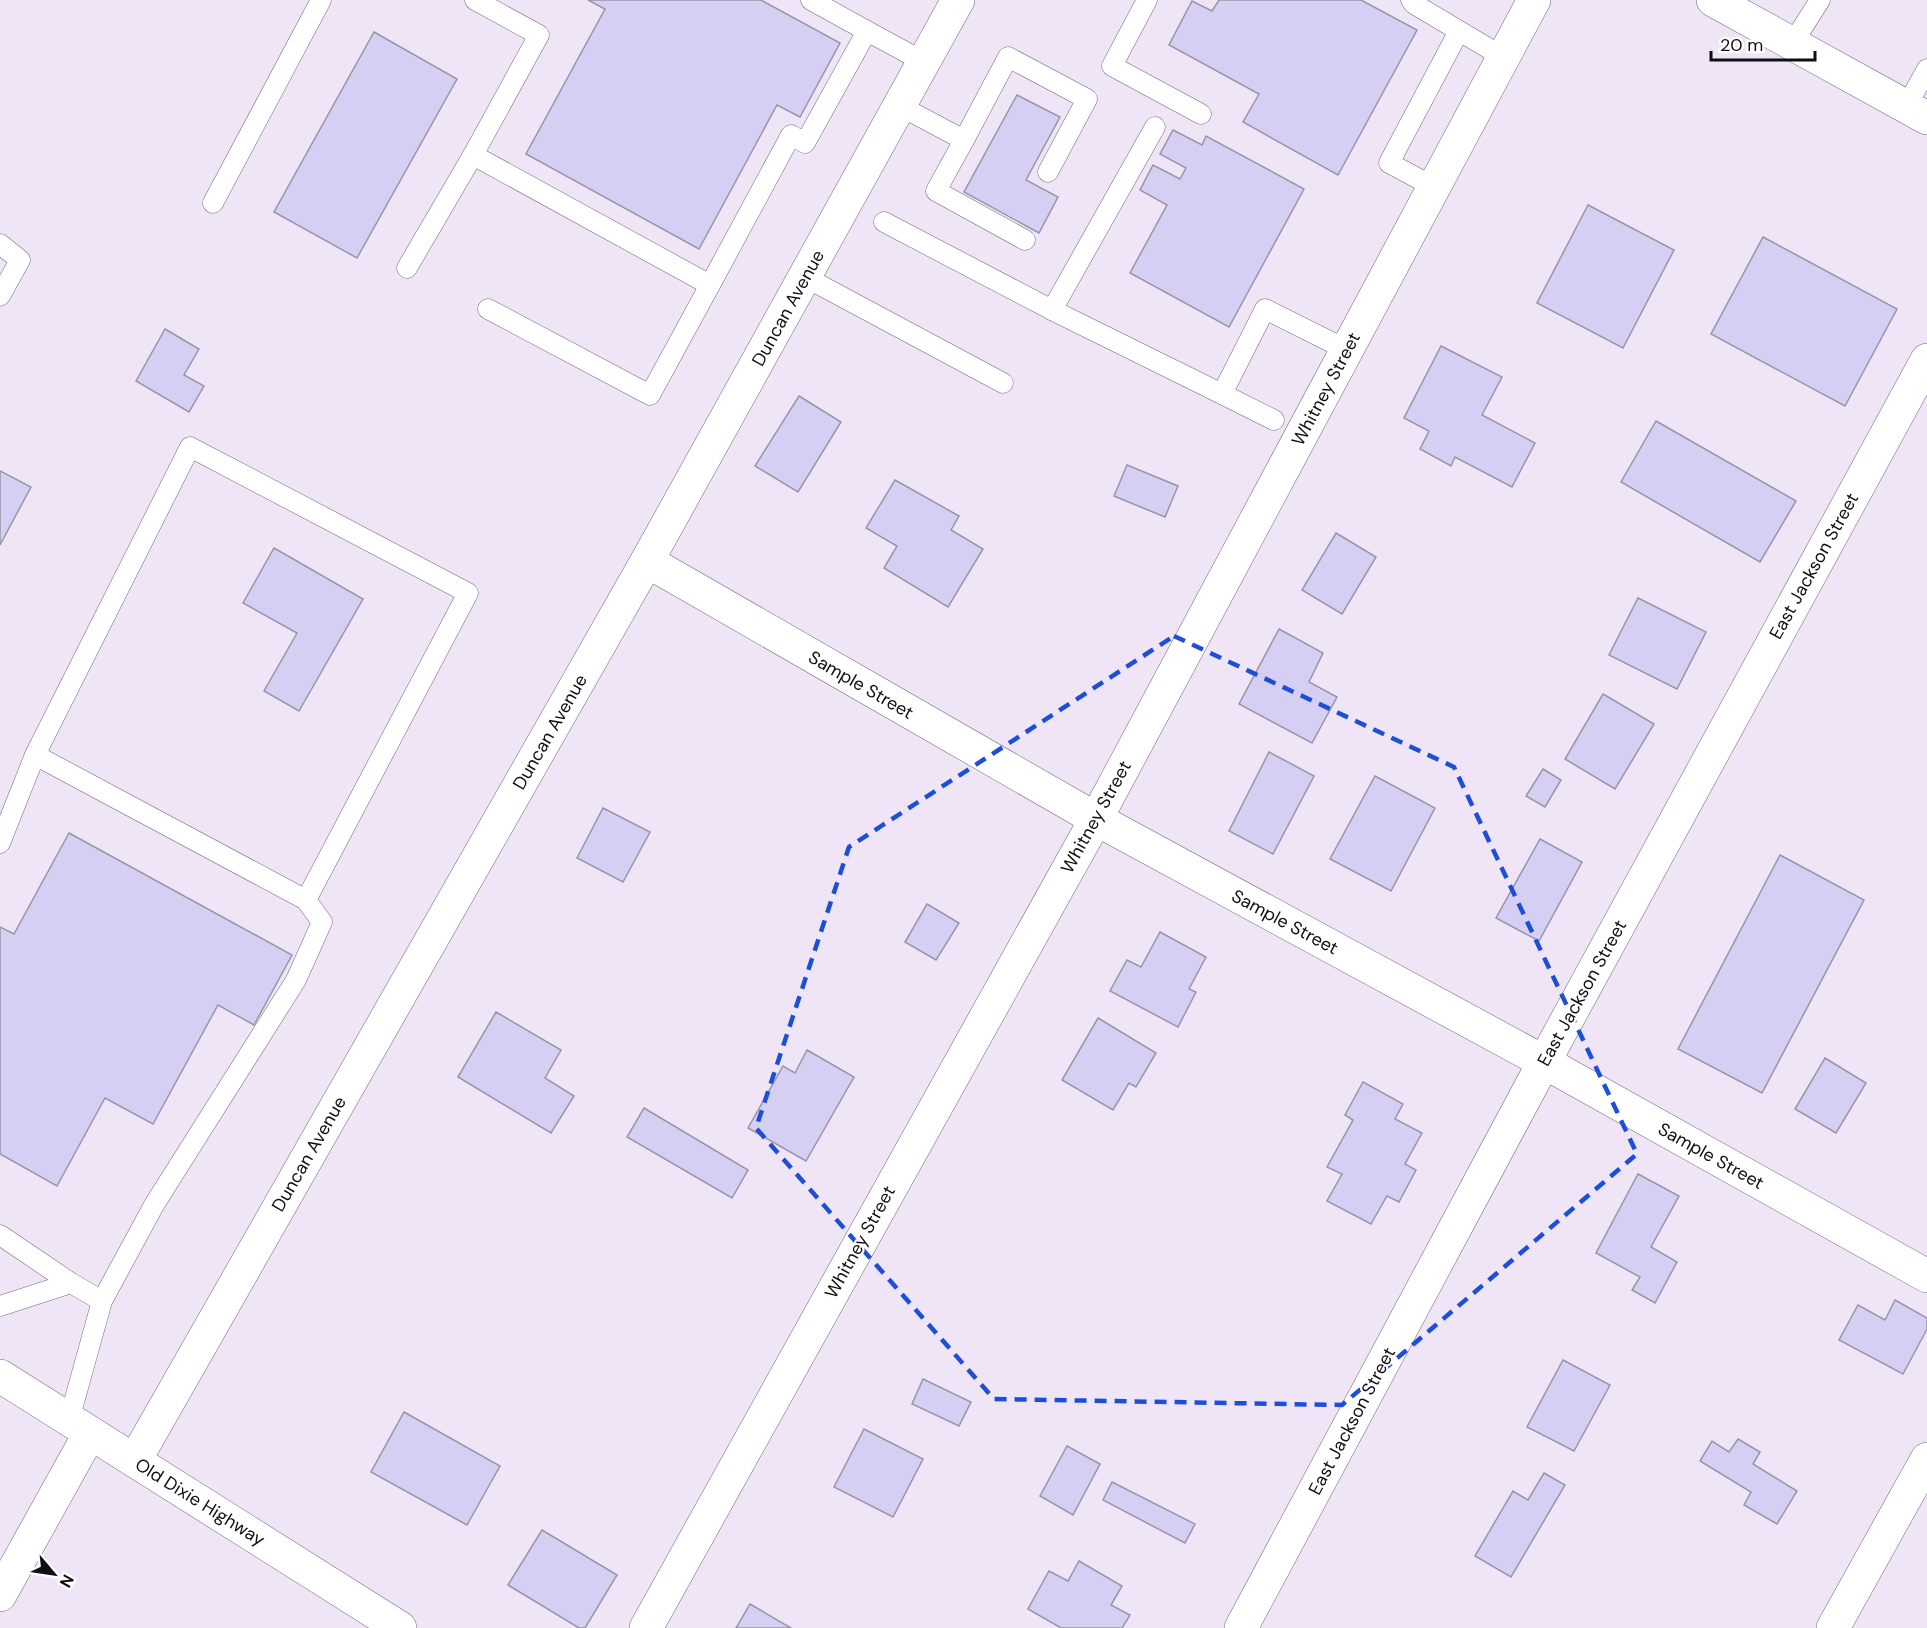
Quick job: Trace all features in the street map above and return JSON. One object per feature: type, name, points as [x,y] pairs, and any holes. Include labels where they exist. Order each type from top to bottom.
[{"type":"street","name":"Duncan Avenue","points":[[135,1460],[647,561],[958,0]]},
{"type":"street","name":"Whitney Street","points":[[646,1628],[1096,819],[1534,0]]},
{"type":"street","points":[[1713,0],[1917,112]]},
{"type":"street","name":"East Jackson Street","points":[[1241,1628],[1544,1062],[1927,360]]},
{"type":"street","name":"Sample Street","points":[[647,561],[1096,819],[1544,1062],[1927,1276]]},
{"type":"street","name":"Old Dixie Highway","points":[[0,1376],[400,1628]]},
{"type":"street","points":[[0,1595],[79,1426]]},
{"type":"street","points":[[1833,1628],[1927,1459]]},
{"type":"lane","points":[[213,203],[321,0]]},
{"type":"lane","points":[[407,268],[539,35],[475,0]]},
{"type":"lane","points":[[811,0],[924,62]]},
{"type":"lane","points":[[1147,0],[1112,66],[1201,114]]},
{"type":"lane","points":[[1411,0],[1414,4],[1503,57]]},
{"type":"lane","points":[[1792,44],[1820,0]]},
{"type":"lane","points":[[488,309],[650,395],[791,135],[806,143],[867,31]]},
{"type":"lane","points":[[1434,187],[1389,163],[1459,31]]},
{"type":"lane","points":[[1025,240],[936,191],[1008,57],[1087,99],[1048,172]]},
{"type":"lane","points":[[1917,112],[1927,69]]},
{"type":"lane","points":[[900,106],[964,140]]},
{"type":"lane","points":[[1052,310],[1155,127]]},
{"type":"lane","points":[[473,155],[710,285]]},
{"type":"lane","points":[[884,222],[1052,310],[1274,420]]},
{"type":"lane","points":[[0,244],[20,260],[0,296]]},
{"type":"lane","points":[[805,277],[1003,383]]},
{"type":"lane","points":[[1222,394],[1265,309],[1347,350]]},
{"type":"lane","points":[[0,843],[35,755],[190,447],[468,593],[306,900]]},
{"type":"lane","points":[[35,755],[306,900],[322,922],[296,980],[154,1204],[102,1301],[79,1426]]},
{"type":"lane","points":[[0,1235],[102,1301]]},
{"type":"lane","points":[[0,1306],[71,1283]]},
{"type":"highlighted area","points":[[1174,636],[1454,767],[1637,1154],[1342,1405],[994,1399],[756,1128],[849,847]]},
{"type":"building","points":[[588,0],[761,0],[840,43],[800,117],[777,105],[699,249],[526,154],[605,9]]},
{"type":"building","points":[[1219,0],[1361,0],[1417,30],[1338,175],[1243,122],[1259,94],[1169,45],[1192,1],[1212,11]]},
{"type":"building","points":[[374,32],[457,79],[357,258],[274,212]]},
{"type":"building","points":[[1017,95],[1060,117],[1026,180],[1058,197],[1039,233],[964,192]]},
{"type":"building","points":[[1173,130],[1202,145],[1206,136],[1304,189],[1229,327],[1130,273],[1167,205],[1140,190],[1153,165],[1180,179],[1186,168],[1160,154]]},
{"type":"building","points":[[1588,205],[1674,250],[1623,348],[1537,303]]},
{"type":"building","points":[[1763,237],[1897,309],[1845,406],[1711,334]]},
{"type":"building","points":[[165,329],[199,349],[184,375],[204,386],[189,412],[136,381]]},
{"type":"building","points":[[1441,346],[1502,377],[1482,415],[1535,443],[1512,487],[1455,457],[1451,466],[1420,449],[1429,431],[1404,418]]},
{"type":"building","points":[[799,396],[841,422],[798,492],[755,466]]},
{"type":"building","points":[[1656,421],[1796,501],[1760,562],[1621,482]]},
{"type":"building","points":[[1127,465],[1178,486],[1165,517],[1114,496]]},
{"type":"building","points":[[0,471],[31,487],[0,545]]},
{"type":"building","points":[[895,480],[959,516],[951,530],[983,549],[948,607],[884,568],[897,546],[866,528]]},
{"type":"building","points":[[1336,533],[1376,557],[1342,614],[1302,590]]},
{"type":"building","points":[[274,548],[363,599],[299,711],[264,691],[297,633],[243,603]]},
{"type":"building","points":[[1638,598],[1706,632],[1677,689],[1609,655]]},
{"type":"building","points":[[1279,629],[1323,653],[1309,682],[1337,697],[1312,743],[1239,704]]},
{"type":"building","points":[[1603,694],[1654,724],[1615,789],[1565,759]]},
{"type":"building","points":[[1269,752],[1314,776],[1273,854],[1229,831]]},
{"type":"building","points":[[1543,769],[1561,780],[1545,807],[1526,796]]},
{"type":"building","points":[[1375,776],[1435,808],[1391,891],[1330,859]]},
{"type":"building","points":[[603,808],[650,832],[623,882],[577,858]]},
{"type":"building","points":[[69,833],[292,955],[254,1025],[218,1005],[153,1124],[105,1098],[57,1186],[0,1154],[0,927],[14,934]]},
{"type":"building","points":[[1540,839],[1582,862],[1539,941],[1496,918]]},
{"type":"building","points":[[1780,855],[1864,900],[1762,1093],[1678,1049]]},
{"type":"building","points":[[927,904],[959,923],[936,960],[905,942]]},
{"type":"building","points":[[1160,932],[1206,957],[1189,989],[1196,992],[1178,1027],[1110,991],[1127,960],[1141,967]]},
{"type":"building","points":[[496,1012],[561,1050],[545,1078],[574,1096],[551,1133],[458,1077]]},
{"type":"building","points":[[1098,1018],[1156,1053],[1136,1087],[1129,1083],[1113,1110],[1062,1080]]},
{"type":"building","points":[[807,1050],[854,1077],[806,1161],[748,1128],[783,1066],[795,1073]]},
{"type":"building","points":[[1825,1058],[1866,1083],[1836,1133],[1795,1109]]},
{"type":"building","points":[[1363,1082],[1403,1104],[1395,1119],[1422,1133],[1405,1164],[1416,1170],[1399,1202],[1387,1196],[1371,1224],[1327,1201],[1342,1174],[1327,1167],[1353,1120],[1345,1115]]},
{"type":"building","points":[[644,1108],[748,1170],[732,1198],[627,1137]]},
{"type":"building","points":[[1638,1174],[1679,1196],[1651,1247],[1677,1262],[1655,1303],[1632,1290],[1640,1277],[1596,1253]]},
{"type":"building","points":[[1895,1300],[1927,1318],[1927,1329],[1903,1374],[1839,1340],[1858,1305],[1885,1320]]},
{"type":"building","points":[[1563,1360],[1610,1385],[1574,1451],[1527,1427]]},
{"type":"building","points":[[923,1379],[971,1402],[959,1426],[912,1404]]},
{"type":"building","points":[[404,1412],[500,1466],[467,1525],[371,1472]]},
{"type":"building","points":[[864,1429],[923,1459],[893,1517],[834,1487]]},
{"type":"building","points":[[1738,1439],[1760,1452],[1753,1464],[1797,1491],[1777,1524],[1744,1505],[1751,1492],[1700,1461],[1712,1441],[1729,1452]]},
{"type":"building","points":[[1067,1446],[1100,1464],[1073,1515],[1040,1496]]},
{"type":"building","points":[[1544,1473],[1565,1485],[1511,1577],[1475,1556],[1513,1491],[1528,1500]]},
{"type":"building","points":[[1112,1482],[1195,1524],[1185,1543],[1103,1500]]},
{"type":"building","points":[[542,1530],[617,1575],[585,1628],[579,1628],[508,1585]]},
{"type":"building","points":[[1079,1561],[1122,1586],[1111,1605],[1130,1615],[1122,1628],[1061,1628],[1028,1609],[1049,1571],[1068,1581]]},
{"type":"building","points":[[750,1604],[791,1628],[736,1628]]}]
